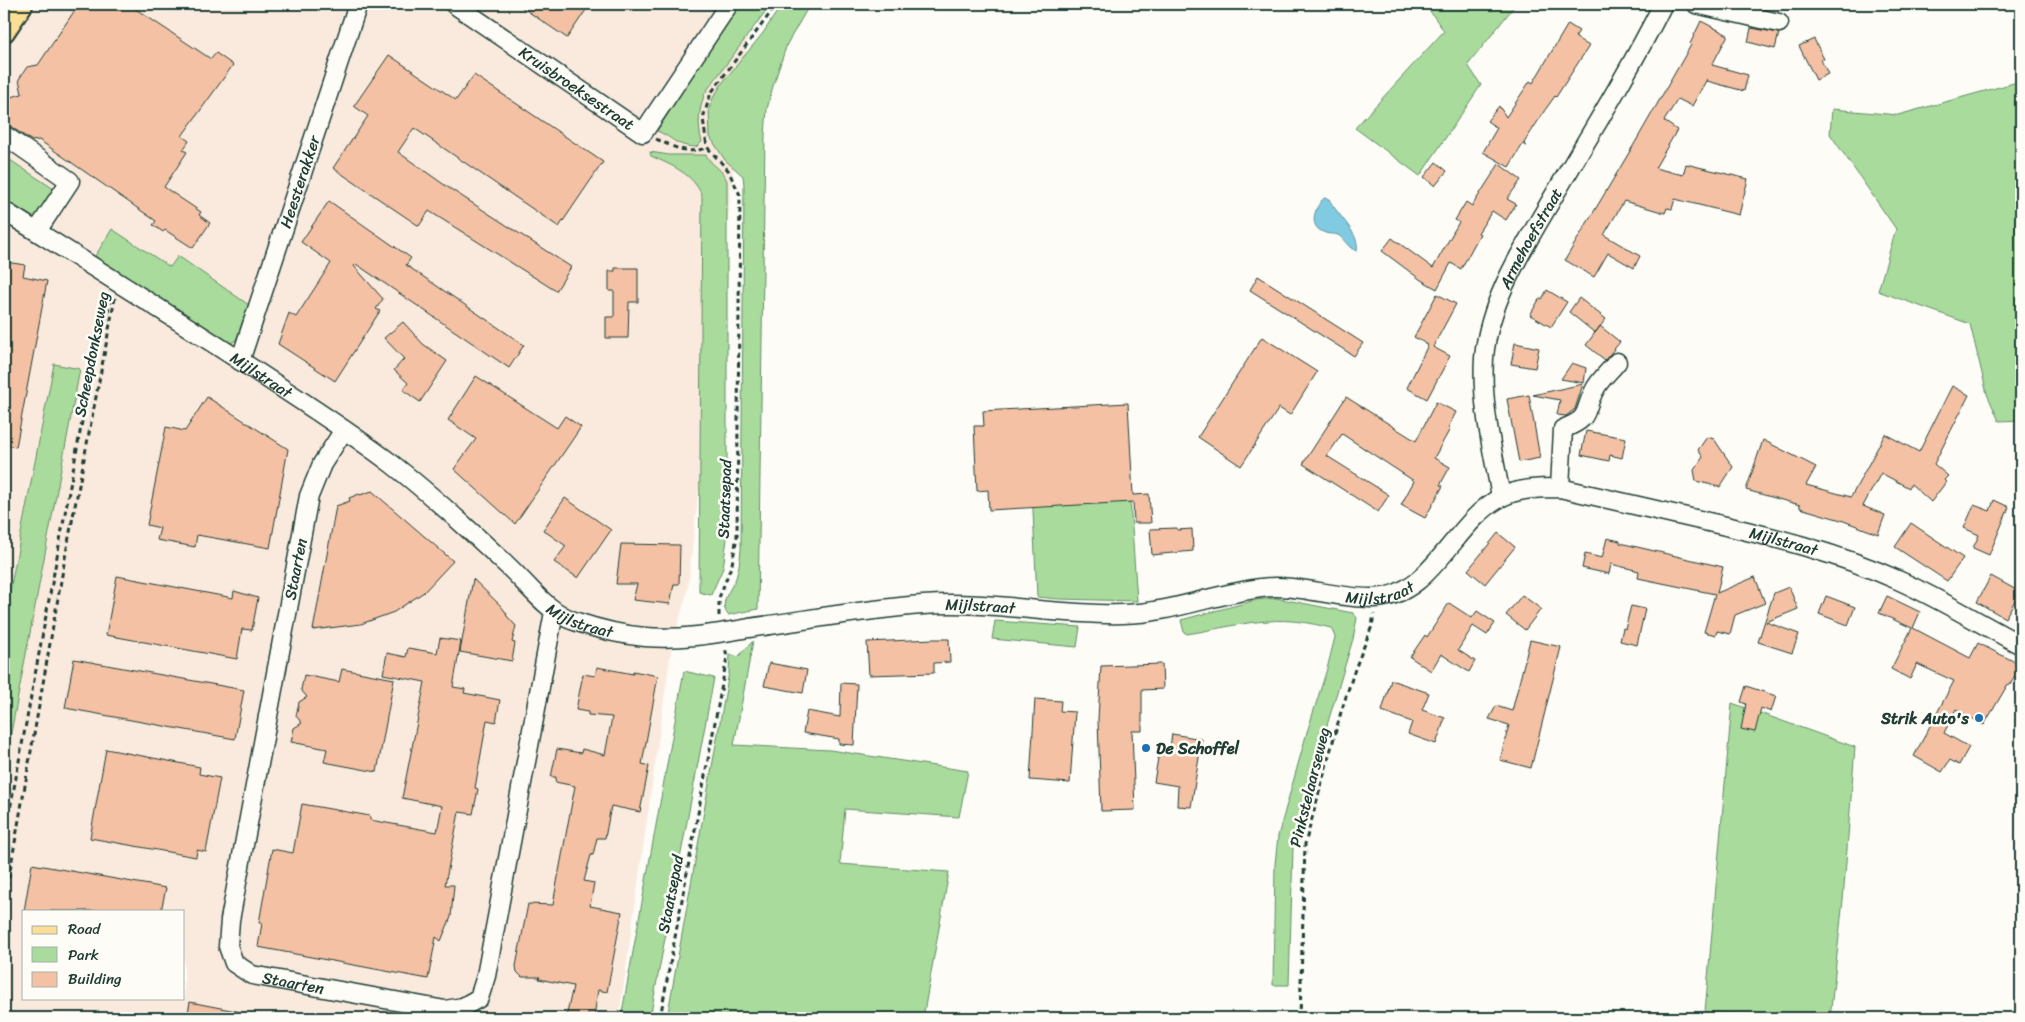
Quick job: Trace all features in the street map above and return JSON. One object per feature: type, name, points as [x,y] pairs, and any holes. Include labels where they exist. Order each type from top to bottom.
[{"type":"main road","points":[[4,30],[22,4]]},
{"type":"street","name":"Heesterakker","points":[[240,361],[358,4]]},
{"type":"street","name":"Kruisbroeksestraat","points":[[454,4],[644,133]]},
{"type":"street","points":[[644,133],[729,4]]},
{"type":"street","name":"Armehoefstraat","points":[[1500,497],[1486,425],[1484,388],[1484,357],[1498,304],[1514,264],[1638,54],[1663,4]]},
{"type":"street","points":[[1696,4],[1779,23]]},
{"type":"street","points":[[4,135],[70,181],[37,231]]},
{"type":"street","name":"Mijlstraat","points":[[4,210],[240,361],[344,430],[392,465],[439,502],[554,612],[576,622],[642,637],[668,638],[723,632],[883,608],[927,604],[966,604],[1122,614],[1163,610],[1239,592],[1283,587],[1377,599],[1395,594],[1423,577],[1472,520],[1500,497],[1532,488],[1560,488],[1731,527],[1800,544],[1830,554],[1899,581],[2021,645]]},
{"type":"street","points":[[1560,488],[1563,429],[1579,423],[1587,412],[1594,390],[1617,362]]},
{"type":"street","name":"Staarten","points":[[344,430],[322,464],[309,496],[230,920],[228,946],[234,963],[252,975],[445,1010],[464,1008],[479,998],[486,976],[554,612]]},
{"type":"path","points":[[707,147],[703,118],[711,93],[777,4]]},
{"type":"path","name":"Kruisbroeksestraat","points":[[644,133],[680,150],[692,152],[707,147]]},
{"type":"path","name":"Staatsepad","points":[[660,1018],[727,657],[718,611],[719,598],[732,564],[737,536],[740,195],[728,170],[707,147]]},
{"type":"path","name":"Scheepdonkseweg","points":[[4,842],[94,357],[118,282]]},
{"type":"path","name":"Scheepdonkseweg","points":[[4,905],[65,558],[118,282]]},
{"type":"path","name":"Pinkstelaarseweg","points":[[1300,1018],[1305,844],[1341,712],[1372,626],[1377,599]]},
{"type":"shaded area","points":[[4,4],[751,4],[688,588],[671,651],[619,1018],[4,1018]]},
{"type":"green space","points":[[738,4],[771,4],[705,93],[699,117],[702,142],[696,147],[679,143],[657,131]]},
{"type":"green space","points":[[782,4],[810,4],[787,44],[767,109],[765,135],[758,609],[728,615],[724,605],[726,596],[736,578],[741,550],[744,185],[743,176],[725,160],[710,137],[709,109],[713,98],[723,82],[763,33]]},
{"type":"green space","points":[[1425,4],[1516,4],[1468,65],[1481,85],[1420,176],[1355,128],[1444,31]]},
{"type":"green space","points":[[2021,81],[2021,420],[1999,421],[1987,394],[1970,324],[1878,291],[1896,229],[1830,134],[1832,109],[1898,115]]},
{"type":"green space","points":[[650,152],[669,155],[706,155],[723,173],[727,181],[727,539],[723,568],[711,595],[699,592],[702,196],[688,176],[651,156]]},
{"type":"green space","points":[[4,156],[69,199],[50,230],[4,201]]},
{"type":"green space","points":[[112,229],[170,267],[178,256],[249,305],[236,340],[231,343],[226,342],[94,258]]},
{"type":"green space","points":[[54,364],[80,369],[4,770],[4,621]]},
{"type":"green space","points":[[1129,484],[1137,601],[1037,597],[1032,489]]},
{"type":"green space","points":[[1276,598],[1353,613],[1357,618],[1353,639],[1296,828],[1293,848],[1289,985],[1273,985],[1275,864],[1278,836],[1335,637],[1331,628],[1308,623],[1284,621],[1249,623],[1187,634],[1184,632],[1181,620],[1256,600]]},
{"type":"green space","points":[[995,621],[1080,627],[1077,647],[992,639]]},
{"type":"green space","points":[[753,641],[734,745],[830,750],[968,771],[959,817],[845,809],[840,864],[949,872],[923,1018],[667,1018],[729,672],[730,654],[738,657]]},
{"type":"green space","points":[[684,671],[714,678],[650,1018],[621,1018]]},
{"type":"green space","points":[[1732,703],[1855,747],[1843,900],[1830,1018],[1778,1018],[1705,1012]]},
{"type":"water","points":[[1324,198],[1329,199],[1352,231],[1357,251],[1351,248],[1338,235],[1325,233],[1315,225],[1314,215]]},
{"type":"building","points":[[79,4],[128,4],[211,59],[216,53],[233,65],[182,136],[189,141],[183,150],[187,152],[164,187],[201,212],[199,215],[210,223],[193,248],[165,230],[163,232],[153,225],[156,221],[39,140],[32,141],[10,126],[4,125],[4,102],[7,98],[22,94],[19,79],[27,67],[38,65]]},
{"type":"building","points":[[517,4],[590,4],[567,38]]},
{"type":"building","points":[[1701,21],[1728,35],[1712,65],[1748,75],[1744,91],[1707,81],[1707,79],[1692,106],[1678,99],[1664,121],[1677,130],[1655,168],[1683,175],[1686,164],[1748,179],[1739,215],[1675,199],[1672,209],[1667,208],[1665,213],[1624,201],[1604,235],[1640,256],[1634,268],[1608,253],[1594,277],[1565,260],[1691,45]]},
{"type":"building","points":[[1568,24],[1579,31],[1575,37],[1589,46],[1524,143],[1527,146],[1523,144],[1509,167],[1483,152],[1497,128],[1487,121],[1499,106],[1506,117],[1530,81],[1533,83]]},
{"type":"building","points":[[1751,28],[1779,33],[1775,49],[1748,42]]},
{"type":"building","points":[[1814,39],[1824,59],[1821,60],[1828,74],[1816,80],[1799,46]]},
{"type":"building","points":[[389,55],[456,100],[474,75],[603,162],[559,227],[414,128],[398,152],[446,186],[571,267],[556,291],[429,211],[419,226],[333,168],[368,116],[354,106]]},
{"type":"building","points":[[1436,162],[1447,171],[1435,186],[1424,177]]},
{"type":"building","points":[[1499,164],[1521,180],[1507,199],[1516,204],[1506,220],[1492,211],[1478,233],[1480,234],[1461,269],[1451,263],[1437,289],[1421,280],[1382,251],[1392,238],[1433,268],[1459,222],[1455,220],[1466,202],[1472,206]]},
{"type":"building","points":[[329,201],[411,258],[406,265],[524,345],[509,368],[356,264],[354,266],[383,299],[376,309],[380,311],[335,381],[278,344],[289,313],[296,317],[331,263],[301,242]]},
{"type":"building","points":[[6,262],[25,265],[23,276],[47,281],[16,447],[4,445],[4,272]]},
{"type":"building","points":[[615,268],[638,268],[638,302],[629,302],[628,338],[606,338],[606,317],[614,317],[614,291],[609,291],[609,271],[615,271]]},
{"type":"building","points":[[1258,276],[1363,343],[1354,356],[1250,290]]},
{"type":"building","points":[[1547,290],[1567,302],[1551,327],[1530,315]]},
{"type":"building","points":[[1437,294],[1456,304],[1433,347],[1450,356],[1427,399],[1407,388],[1428,345],[1414,337]]},
{"type":"building","points":[[1579,298],[1606,319],[1595,333],[1569,312]]},
{"type":"building","points":[[403,322],[423,344],[447,361],[420,402],[403,390],[408,383],[394,370],[404,359],[384,338]]},
{"type":"building","points":[[1600,326],[1620,342],[1605,360],[1586,345]]},
{"type":"building","points":[[1262,337],[1317,372],[1290,415],[1279,408],[1241,466],[1198,437]]},
{"type":"building","points":[[1515,343],[1539,348],[1535,368],[1511,364]]},
{"type":"building","points":[[1572,363],[1586,368],[1584,383],[1561,379]]},
{"type":"building","points":[[476,376],[557,428],[565,416],[581,427],[515,524],[454,469],[476,439],[448,420]]},
{"type":"building","points":[[1583,384],[1575,409],[1566,416],[1557,415],[1560,400],[1533,395]]},
{"type":"building","points":[[1952,386],[1969,395],[1934,464],[1948,476],[1944,480],[1946,482],[1931,502],[1911,484],[1909,488],[1881,473],[1863,506],[1885,515],[1878,534],[1841,520],[1800,508],[1800,505],[1746,490],[1763,440],[1816,467],[1806,485],[1851,497],[1885,434],[1919,452]]},
{"type":"building","points":[[1529,395],[1540,458],[1519,462],[1507,399]]},
{"type":"building","points":[[207,397],[288,449],[270,548],[197,535],[195,547],[157,540],[160,528],[147,525],[166,427],[185,431]]},
{"type":"building","points":[[1346,397],[1416,441],[1436,402],[1456,412],[1448,428],[1450,429],[1434,458],[1450,467],[1440,485],[1443,486],[1425,518],[1401,505],[1414,481],[1342,434],[1327,456],[1389,495],[1378,512],[1303,464]]},
{"type":"building","points":[[1128,403],[1133,495],[1149,494],[1151,523],[1134,523],[1133,502],[989,510],[988,490],[977,491],[974,426],[984,426],[983,411]]},
{"type":"building","points":[[1586,431],[1626,438],[1622,458],[1610,455],[1609,461],[1581,455]]},
{"type":"building","points":[[1707,437],[1714,439],[1733,467],[1720,487],[1696,481],[1694,470],[1703,457],[1698,450]]},
{"type":"building","points":[[372,491],[453,561],[424,592],[394,612],[361,624],[313,630],[336,506],[350,501],[349,498]]},
{"type":"building","points":[[565,498],[611,530],[578,578],[554,562],[566,546],[543,530]]},
{"type":"building","points":[[1994,500],[2009,507],[1989,555],[1973,548],[1979,535],[1964,528],[1974,505],[1990,511]]},
{"type":"building","points":[[1911,523],[1963,558],[1947,581],[1895,547]]},
{"type":"building","points":[[1177,528],[1177,530],[1192,529],[1193,551],[1152,555],[1150,529]]},
{"type":"building","points":[[1498,533],[1515,547],[1485,584],[1468,570]]},
{"type":"building","points":[[1607,538],[1620,541],[1620,543],[1723,567],[1717,593],[1755,577],[1765,603],[1735,615],[1730,634],[1717,631],[1716,635],[1704,632],[1715,594],[1638,578],[1639,571],[1611,564],[1609,574],[1582,568],[1585,554],[1602,558]]},
{"type":"building","points":[[621,544],[680,545],[679,584],[674,584],[670,604],[633,600],[637,584],[616,584]]},
{"type":"building","points":[[117,576],[233,598],[234,591],[258,598],[252,630],[242,629],[237,659],[106,635]]},
{"type":"building","points":[[1991,576],[2020,592],[2005,618],[1977,602]]},
{"type":"building","points":[[473,579],[501,606],[516,626],[512,642],[515,643],[512,661],[460,652]]},
{"type":"building","points":[[1789,587],[1798,609],[1766,622],[1799,634],[1792,653],[1758,642],[1774,593]]},
{"type":"building","points":[[1522,595],[1541,609],[1525,630],[1506,615]]},
{"type":"building","points":[[1826,596],[1855,607],[1848,625],[1819,614]]},
{"type":"building","points":[[1887,596],[1920,612],[1913,628],[1970,658],[1978,643],[2021,665],[1984,725],[1956,709],[1944,733],[1969,747],[1959,765],[1950,760],[1942,772],[1914,756],[1954,681],[1917,664],[1910,679],[1891,669],[1912,628],[1879,613]]},
{"type":"building","points":[[1449,603],[1472,618],[1477,611],[1495,623],[1487,635],[1473,626],[1458,650],[1475,661],[1469,672],[1441,654],[1431,671],[1410,657],[1425,635],[1427,637]]},
{"type":"building","points":[[1631,606],[1645,609],[1637,645],[1620,641]]},
{"type":"building","points":[[440,638],[461,641],[453,687],[465,689],[464,693],[500,700],[496,722],[487,720],[475,788],[478,789],[473,814],[459,812],[445,885],[454,885],[451,917],[441,941],[436,937],[428,979],[258,947],[262,923],[259,923],[272,849],[293,853],[302,804],[370,816],[370,820],[437,832],[442,806],[402,798],[425,682],[383,674],[387,653],[406,657],[408,648],[437,653]]},
{"type":"building","points":[[949,639],[950,662],[934,663],[934,673],[869,675],[867,642]]},
{"type":"building","points":[[1530,640],[1561,647],[1531,768],[1500,760],[1509,725],[1489,719],[1496,706],[1512,711]]},
{"type":"building","points":[[74,659],[244,690],[235,739],[65,708]]},
{"type":"building","points":[[769,663],[807,670],[803,693],[764,686]]},
{"type":"building","points":[[1162,664],[1163,689],[1142,690],[1142,731],[1132,731],[1135,810],[1101,811],[1098,719],[1101,666]]},
{"type":"building","points":[[597,667],[633,674],[633,671],[658,676],[642,764],[649,766],[640,812],[611,806],[605,838],[597,838],[584,881],[594,883],[590,906],[622,912],[607,992],[598,990],[594,1017],[588,1015],[587,1018],[566,1018],[573,986],[539,979],[540,977],[522,977],[517,972],[516,966],[528,904],[553,905],[575,786],[555,782],[556,777],[551,777],[557,749],[581,753],[582,749],[605,755],[612,717],[588,715],[588,712],[576,710],[583,674],[595,676]]},
{"type":"building","points":[[342,669],[394,679],[377,772],[324,762],[327,749],[291,742],[294,728],[302,723],[296,716],[299,702],[307,697],[301,690],[304,675],[339,682]]},
{"type":"building","points":[[1391,680],[1429,693],[1422,710],[1445,718],[1436,744],[1408,734],[1412,722],[1382,711]]},
{"type":"building","points":[[841,683],[857,684],[854,745],[839,744],[839,739],[803,733],[807,711],[840,717]]},
{"type":"building","points":[[1746,686],[1776,696],[1771,712],[1761,708],[1755,732],[1741,729],[1746,704],[1741,702]]},
{"type":"building","points":[[1035,699],[1061,701],[1060,711],[1075,712],[1070,783],[1030,780]]},
{"type":"building","points":[[1172,734],[1202,739],[1191,807],[1177,806],[1178,786],[1154,782],[1159,752],[1169,754]]},
{"type":"building","points":[[106,749],[200,767],[199,774],[220,778],[206,852],[197,850],[196,857],[90,838]]},
{"type":"building","points":[[32,864],[166,888],[161,910],[24,910]]},
{"type":"building","points":[[190,1002],[241,1012],[240,1018],[187,1018]]},
{"type":"place","name":"Strik Auto's","points":[[1979,718]]},
{"type":"place","name":"De Schoffel","points":[[1146,748]]}]
